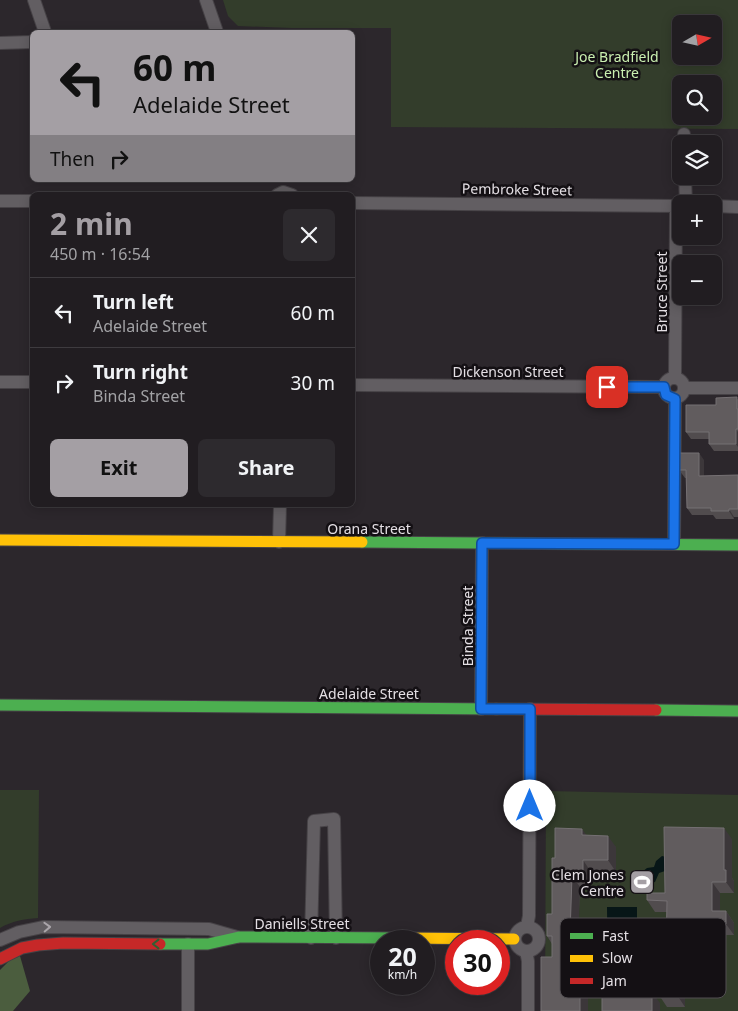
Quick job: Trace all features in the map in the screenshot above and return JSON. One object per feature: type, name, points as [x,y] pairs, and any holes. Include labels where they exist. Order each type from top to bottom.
[{"type":"street","points":[[34,0],[44,30]]},
{"type":"street","points":[[206,0],[216,30]]},
{"type":"street","points":[[0,43],[30,42]]},
{"type":"street","points":[[0,201],[30,201]]},
{"type":"street","name":"Pembroke Street","points":[[355,203],[672,205]]},
{"type":"street","points":[[722,206],[738,207]]},
{"type":"street","name":"Bruce Street","points":[[675,378],[680,245]]},
{"type":"street","points":[[675,378],[681,380],[684,388],[681,396],[675,399],[666,395],[664,387],[668,380],[675,378]]},
{"type":"street","points":[[0,382],[30,382]]},
{"type":"street","name":"Dickenson Street","points":[[355,385],[664,387]]},
{"type":"street","points":[[684,388],[738,388]]},
{"type":"street","points":[[674,544],[675,399]]},
{"type":"street","points":[[279,542],[280,507]]},
{"type":"street","name":"Orana Street","points":[[0,540],[738,545]]},
{"type":"street","name":"Binda Street","points":[[481,709],[482,543]]},
{"type":"street","name":"Adelaide Street","points":[[0,705],[738,711]]},
{"type":"street","points":[[527,926],[529,916],[530,709]]},
{"type":"street","points":[[311,938],[314,821],[334,819],[336,938]]},
{"type":"street","points":[[527,926],[536,931],[538,942],[536,947],[526,951],[520,949],[514,939],[516,932],[527,926]]},
{"type":"street","name":"Daniells Street","points":[[0,940],[19,932],[42,927],[209,928],[239,937]]},
{"type":"street","name":"Daniells Street","points":[[0,960],[18,950],[38,944],[208,944],[239,937],[514,939]]},
{"type":"street","points":[[188,944],[188,1011]]},
{"type":"street","points":[[526,951],[528,961],[528,1011]]},
{"type":"green space","name":"Joe Bradfield Centre","points":[[223,0],[738,0],[738,129],[391,127],[391,28],[238,26],[228,16]]},
{"type":"green space","points":[[0,790],[39,790],[38,918],[18,921],[0,928]]},
{"type":"green space","name":"Clem Jones Centre","points":[[546,791],[738,795],[738,1011],[545,1011]]},
{"type":"green space","points":[[20,956],[30,991],[13,1011],[0,1011],[0,970],[9,961]]},
{"type":"shaded area","points":[[662,856],[666,857],[668,870],[659,873],[655,882],[648,884],[643,880],[642,872],[647,868],[654,867],[656,861]]},
{"type":"shaded area","points":[[607,907],[637,907],[637,918],[607,918]]},
{"type":"building","points":[[737,397],[738,429],[736,429],[736,444],[709,444],[709,432],[686,432],[686,405],[716,405],[716,398]]},
{"type":"building","points":[[679,453],[699,453],[699,476],[738,475],[738,509],[711,511],[711,508],[687,508],[686,470],[679,470]]},
{"type":"building","points":[[664,827],[724,828],[724,870],[726,870],[726,882],[712,882],[712,911],[726,911],[726,918],[667,918],[667,901],[647,900],[647,893],[665,893]]},
{"type":"building","points":[[555,828],[582,829],[582,835],[608,836],[608,860],[583,860],[583,876],[572,876],[571,918],[560,918],[560,998],[580,998],[580,1011],[541,1011],[541,957],[552,957],[552,936],[547,936],[547,914],[552,914],[552,858],[555,858]]},
{"type":"building","points":[[602,998],[652,998],[652,1011],[602,1011]]},
{"type":"traffic: fast","points":[[362,542],[738,545]]},
{"type":"traffic: fast","points":[[0,705],[496,709]]},
{"type":"traffic: fast","points":[[656,710],[738,711]]},
{"type":"traffic: fast","points":[[160,944],[208,944],[239,937],[370,938]]},
{"type":"traffic: slow","points":[[0,540],[362,542]]},
{"type":"traffic: slow","points":[[435,938],[514,939]]},
{"type":"traffic: jam","points":[[496,709],[656,710]]},
{"type":"traffic: jam","points":[[0,959],[22,948],[38,945],[63,943],[160,944]]},
{"type":"place","name":"Clem Jones Centre","points":[[642,882]]},
{"type":"route","points":[[530,806],[530,709],[481,709],[482,543],[674,544],[675,399],[666,395],[664,387],[607,387]]}]
